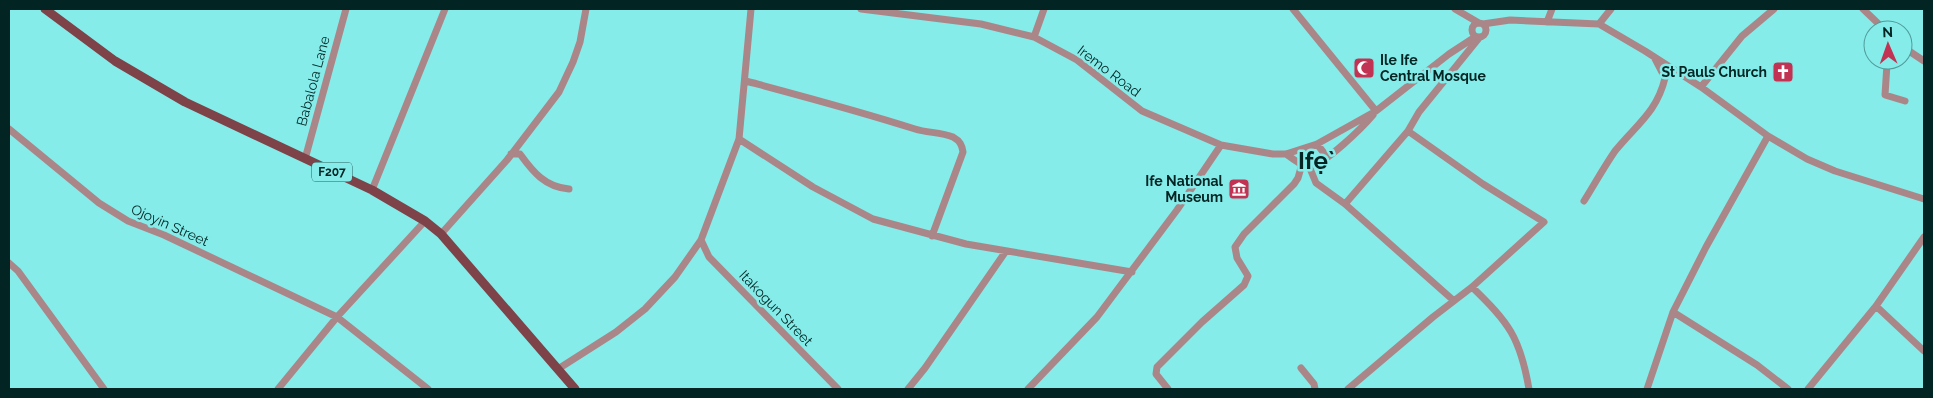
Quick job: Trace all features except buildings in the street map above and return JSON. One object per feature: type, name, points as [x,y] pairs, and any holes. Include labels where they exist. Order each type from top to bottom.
[{"type":"main road","name":"F207","points":[[45,9],[122,65],[185,102],[372,190],[425,220],[441,234],[575,389]]},
{"type":"street","name":"Babalola Lane","points":[[305,159],[346,9]]},
{"type":"street","points":[[372,190],[444,9]]},
{"type":"street","points":[[441,234],[512,154],[563,85],[580,42],[586,9]]},
{"type":"street","points":[[558,369],[616,332],[645,309],[675,278],[701,240],[739,138],[752,9]]},
{"type":"street","name":"Iremo Road","points":[[861,9],[981,24],[1034,37],[1078,60],[1142,111],[1221,145],[1256,152],[1286,154]]},
{"type":"street","points":[[1034,37],[1044,9]]},
{"type":"street","points":[[1293,9],[1376,111]]},
{"type":"street","points":[[1456,9],[1483,26]]},
{"type":"street","points":[[1456,9],[1475,34],[1484,36],[1483,26]]},
{"type":"street","points":[[1548,22],[1552,9]]},
{"type":"street","points":[[1599,24],[1611,9]]},
{"type":"street","points":[[1701,87],[1742,36],[1774,9]]},
{"type":"street","points":[[1863,9],[1875,20]]},
{"type":"street","points":[[1286,154],[1317,144],[1376,111],[1483,26],[1510,20],[1599,24],[1701,87],[1768,136],[1807,159],[1835,171],[1924,198]]},
{"type":"street","points":[[1345,204],[1408,131],[1419,112],[1475,34]]},
{"type":"street","points":[[1913,54],[1924,61]]},
{"type":"street","points":[[1584,201],[1615,152],[1649,113],[1661,95],[1665,78],[1654,57]]},
{"type":"street","points":[[1887,70],[1885,95],[1905,101]]},
{"type":"street","points":[[746,81],[919,130],[951,136],[962,144],[963,152],[932,236]]},
{"type":"street","points":[[1168,389],[1156,374],[1157,367],[1202,322],[1244,285],[1248,276],[1237,258],[1235,247],[1244,234],[1294,184],[1306,165],[1327,157],[1364,126],[1376,111]]},
{"type":"street","name":"Ojoyin Street","points":[[9,129],[99,203],[128,221],[164,235],[337,317],[428,389]]},
{"type":"street","points":[[1348,389],[1453,300],[1472,287],[1544,222],[1490,189],[1408,131]]},
{"type":"street","points":[[1647,389],[1673,312],[1706,247],[1768,136]]},
{"type":"street","points":[[739,138],[841,204],[873,220],[932,236],[1006,251],[1132,272]]},
{"type":"street","points":[[1317,144],[1327,157]]},
{"type":"street","points":[[1028,389],[1096,317],[1132,272],[1221,145]]},
{"type":"street","points":[[512,154],[520,154],[528,166],[550,185],[569,189]]},
{"type":"street","points":[[1286,154],[1306,165],[1316,183],[1345,204],[1453,300]]},
{"type":"street","points":[[278,389],[337,317],[425,220]]},
{"type":"street","points":[[1808,389],[1876,306],[1924,237]]},
{"type":"street","name":"Itakogun Street","points":[[701,240],[709,256],[838,389]]},
{"type":"street","points":[[908,389],[1006,251]]},
{"type":"street","points":[[9,263],[18,271],[104,389]]},
{"type":"street","points":[[1472,287],[1498,312],[1515,336],[1525,363],[1529,389]]},
{"type":"street","points":[[1876,306],[1924,350]]},
{"type":"street","points":[[1673,312],[1757,365],[1788,389]]},
{"type":"street","points":[[1301,368],[1314,384],[1314,389]]},
{"type":"place","name":"Ile Ife Central Mosque","points":[[1364,68]]},
{"type":"place","name":"St Pauls Church","points":[[1783,72]]},
{"type":"place","name":"Ife National Museum","points":[[1239,189]]},
{"type":"district","name":"Ifẹ̀","points":[[1313,161]]}]
